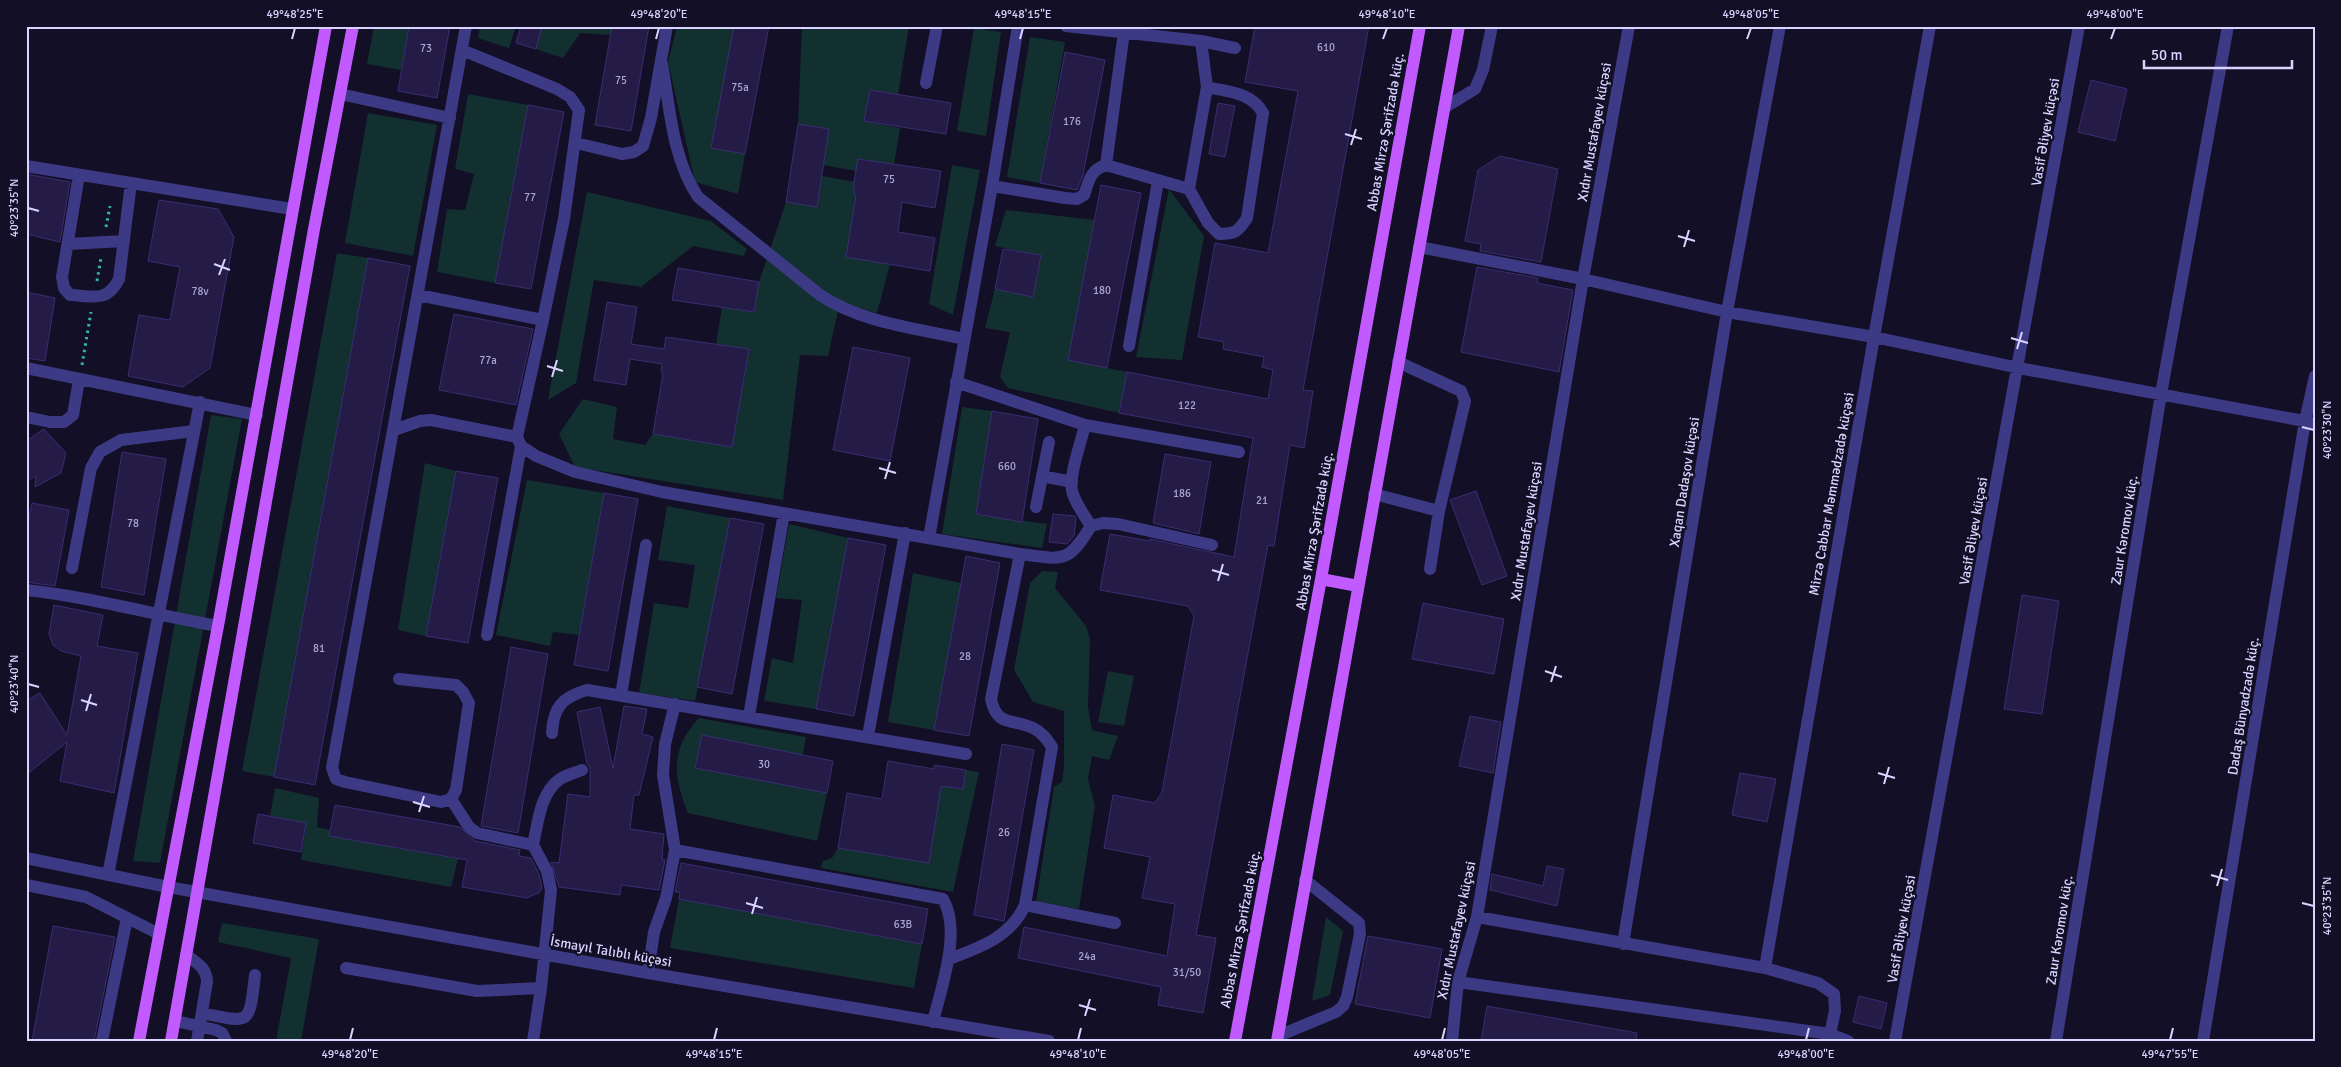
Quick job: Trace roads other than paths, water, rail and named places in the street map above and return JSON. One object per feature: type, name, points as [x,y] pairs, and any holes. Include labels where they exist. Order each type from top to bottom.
[{"type":"main road","points":[[139,1041],[257,415],[292,209],[326,26]]},
{"type":"main road","points":[[171,1041],[352,26]]},
{"type":"main road","name":"Abbas Mirzə Şərifzadə küç.","points":[[1235,1041],[1321,579],[1420,26]]},
{"type":"main road","points":[[1278,1038],[1459,26]]},
{"type":"main road","points":[[1321,579],[1358,586]]},
{"type":"street","points":[[399,679],[456,685],[464,692],[469,703],[456,790],[451,799],[441,802],[345,782],[336,779],[332,768],[466,26]]},
{"type":"street","points":[[576,142],[622,154],[634,152],[643,146],[662,64],[667,26]]},
{"type":"street","points":[[926,83],[937,26]]},
{"type":"street","points":[[929,538],[992,186],[1018,26]]},
{"type":"street","points":[[1066,26],[1130,29],[1235,48]]},
{"type":"street","points":[[1444,108],[1475,88],[1483,70],[1492,26]]},
{"type":"street","name":"Xıdır Mustafayev küçəsi","points":[[1452,1041],[1458,982],[1477,917],[1583,279],[1629,26]]},
{"type":"street","name":"Xaqan Dadaşov küçəsi","points":[[1623,944],[1727,312],[1780,26]]},
{"type":"street","name":"Mirzə Cabbar Məmmədzadə küçəsi","points":[[1765,968],[1874,337],[1930,26]]},
{"type":"street","name":"Vasif Əliyev küçəsi","points":[[1895,1041],[2019,368],[2079,26]]},
{"type":"street","name":"Zaur Kəromov küç.","points":[[2056,1041],[2161,394],[2228,26]]},
{"type":"street","points":[[1106,165],[1130,29]]},
{"type":"street","points":[[1201,41],[1206,87],[1189,189],[1208,223],[1219,234],[1229,234],[1240,230],[1246,218],[1263,113],[1257,103],[1248,96],[1206,87]]},
{"type":"street","points":[[462,50],[516,71],[570,97],[579,110],[564,219],[519,441],[486,635]]},
{"type":"street","points":[[662,64],[681,163],[687,181],[698,197],[837,306],[857,314],[964,339]]},
{"type":"street","points":[[340,94],[450,118]]},
{"type":"street","points":[[992,186],[1078,199],[1084,196],[1091,174],[1095,168],[1106,165],[1189,189]]},
{"type":"street","points":[[26,166],[292,209]]},
{"type":"street","points":[[80,175],[62,277],[64,288],[70,295],[102,297],[113,291],[119,279],[131,184]]},
{"type":"street","points":[[1129,346],[1158,181]]},
{"type":"street","points":[[68,244],[124,242]]},
{"type":"street","points":[[1419,246],[1583,279],[1727,312],[1874,337],[2019,368],[2310,422]]},
{"type":"street","points":[[418,295],[543,320]]},
{"type":"street","points":[[1398,362],[1462,391],[1465,401],[1439,511],[1430,569]]},
{"type":"street","points":[[26,368],[257,415]]},
{"type":"street","name":"Dadaş Bünyadzadə küç.","points":[[2203,1041],[2310,422],[2315,376]]},
{"type":"street","points":[[26,417],[50,422],[64,422],[73,415],[79,380]]},
{"type":"street","points":[[956,382],[1085,425],[1239,452]]},
{"type":"street","points":[[108,874],[200,402]]},
{"type":"street","points":[[394,430],[420,420],[431,420],[519,441],[554,465],[575,472],[662,492],[1020,554],[1057,558],[1069,555],[1077,548],[1091,526],[1103,523],[1118,524],[1212,545]]},
{"type":"street","points":[[1085,425],[1072,482],[1077,503],[1091,526]]},
{"type":"street","points":[[72,568],[91,468],[100,452],[121,440],[194,431]]},
{"type":"street","points":[[1036,507],[1049,442]]},
{"type":"street","points":[[1042,476],[1072,482]]},
{"type":"street","points":[[1374,494],[1439,511]]},
{"type":"street","points":[[749,716],[784,512]]},
{"type":"street","points":[[868,736],[905,533]]},
{"type":"street","points":[[621,696],[646,544]]},
{"type":"street","points":[[949,959],[980,948],[997,938],[1012,925],[1021,914],[1025,905],[1052,747],[1044,735],[1032,727],[1005,721],[994,712],[991,699],[1020,554]]},
{"type":"street","points":[[26,590],[68,595],[158,616],[218,626]]},
{"type":"street","points":[[552,733],[553,714],[573,694],[587,690],[966,754]]},
{"type":"street","points":[[648,973],[654,932],[666,898],[675,850],[663,775],[666,744],[676,704]]},
{"type":"street","points":[[532,1041],[542,988],[551,890],[547,871],[533,845],[542,806],[550,789],[561,778],[582,770]]},
{"type":"street","points":[[451,799],[469,827],[477,833],[533,845]]},
{"type":"street","points":[[675,850],[943,899],[950,915],[949,959],[933,1022]]},
{"type":"street","name":"İsmayıl Talıblı küçəsi","points":[[26,858],[168,887],[648,973],[1049,1041]]},
{"type":"street","points":[[1278,1038],[1336,1012],[1343,1006],[1347,998],[1360,934],[1359,924],[1305,880]]},
{"type":"street","points":[[27,889],[86,897],[159,934]]},
{"type":"street","points":[[1025,905],[1115,923]]},
{"type":"street","points":[[1477,917],[1765,968],[1818,983],[1834,994],[1835,1011],[1830,1034]]},
{"type":"street","points":[[102,1041],[127,918]]},
{"type":"street","points":[[186,955],[207,973],[197,1041]]},
{"type":"street","points":[[346,968],[477,991],[542,988]]},
{"type":"street","points":[[202,1013],[236,1020],[243,1019],[249,1014],[255,975]]},
{"type":"street","points":[[1458,982],[1830,1034],[1848,1041]]},
{"type":"street","points":[[175,1021],[216,1030],[222,1033],[226,1041]]}]
